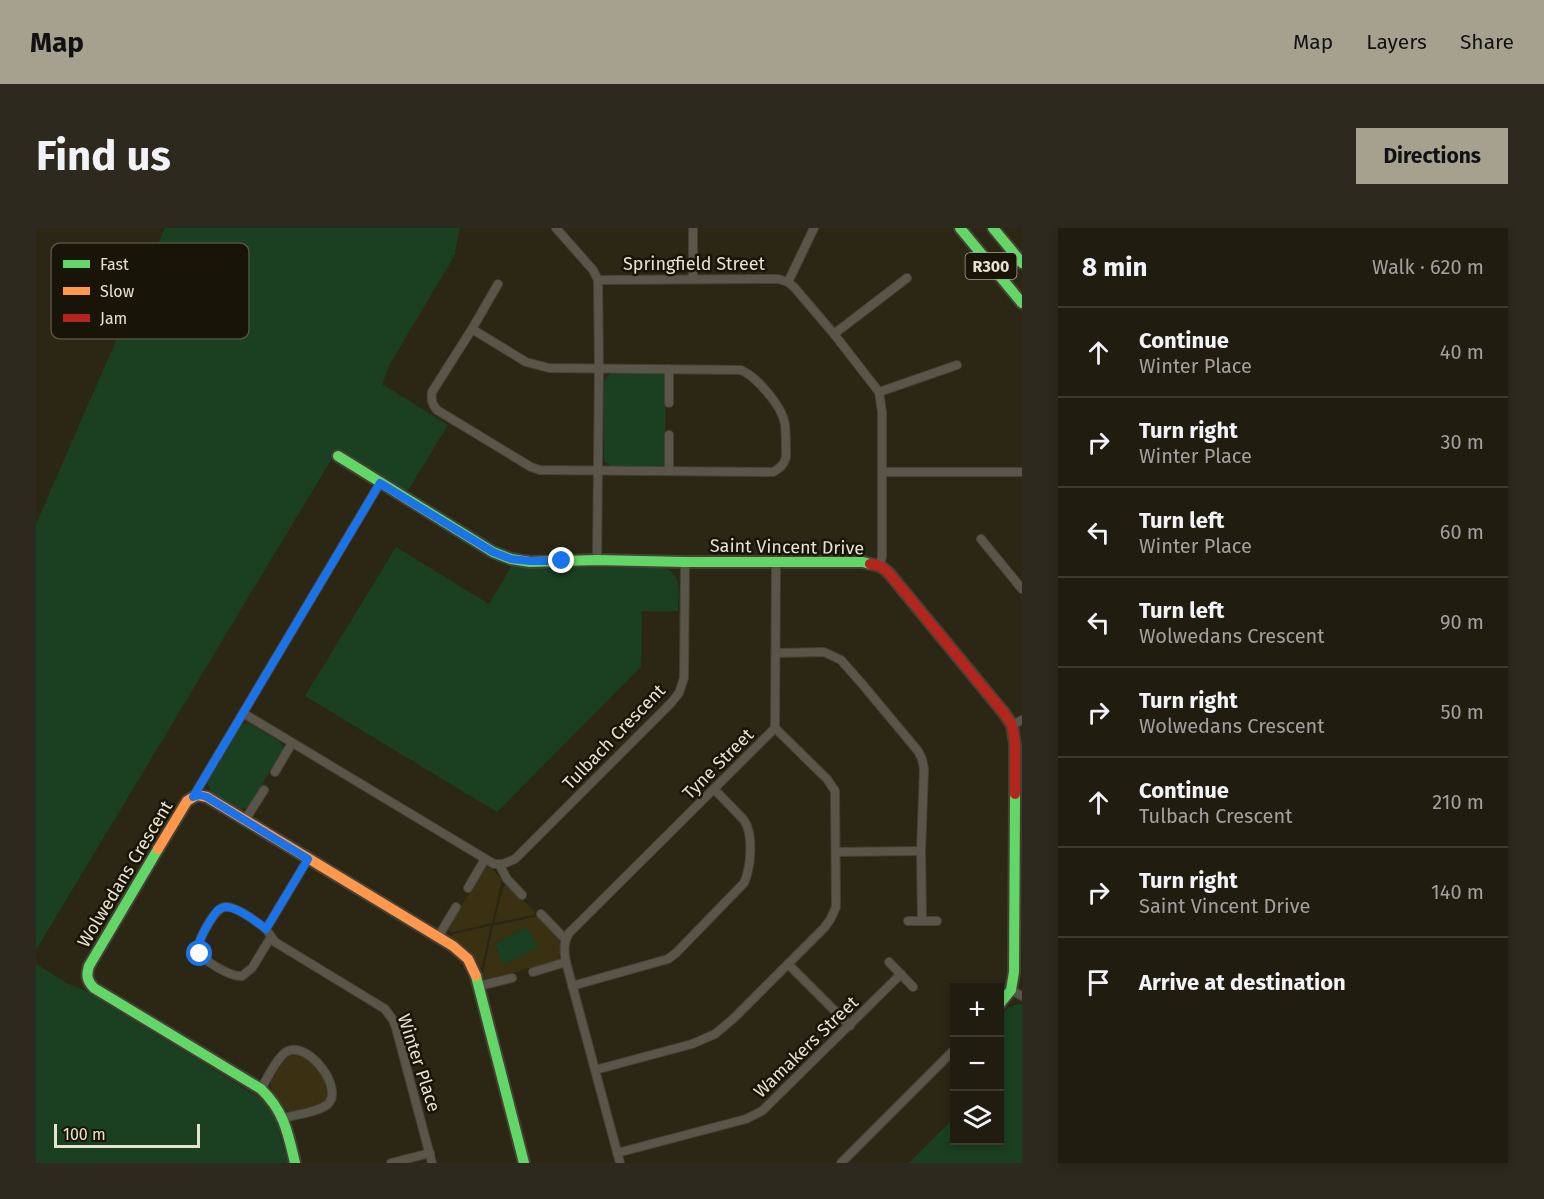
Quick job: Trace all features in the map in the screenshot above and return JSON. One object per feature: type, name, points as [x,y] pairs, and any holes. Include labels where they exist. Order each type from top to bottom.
[{"type":"main road","name":"R300","points":[[960,228],[1022,303]]},
{"type":"main road","name":"R300","points":[[993,228],[1022,263]]},
{"type":"main road","name":"Saint Vincent Drive","points":[[338,456],[493,552],[511,559],[530,561],[863,562],[880,566],[888,572],[990,695],[1017,722],[1014,972],[1011,990]]},
{"type":"main road","name":"Wolwedans Crescent","points":[[295,1163],[283,1118],[276,1103],[261,1089],[94,988],[87,978],[89,966],[187,801],[200,795],[207,797],[453,946],[468,959],[479,986],[525,1163]]},
{"type":"main road","points":[[1004,999],[1011,990]]},
{"type":"street","points":[[556,228],[598,280]]},
{"type":"street","points":[[693,228],[693,279]]},
{"type":"street","points":[[788,282],[814,228]]},
{"type":"street","points":[[834,334],[907,278]]},
{"type":"street","name":"Springfield Street","points":[[597,560],[598,280],[778,279],[788,282],[834,334],[879,392]]},
{"type":"street","points":[[472,329],[526,362],[549,368],[741,370],[753,376],[782,414],[785,423],[786,458],[782,466],[773,472],[540,470],[531,467],[437,410],[432,405],[432,392],[498,284]]},
{"type":"street","points":[[880,566],[883,472],[882,412],[879,392],[957,365]]},
{"type":"street","points":[[669,369],[669,403]]},
{"type":"street","points":[[669,435],[669,470]]},
{"type":"street","points":[[883,472],[1022,472]]},
{"type":"street","points":[[380,483],[243,713],[485,859],[499,864],[507,879],[522,895]]},
{"type":"street","points":[[981,539],[1022,590]]},
{"type":"street","name":"Tulbach Crescent","points":[[499,864],[515,859],[679,693],[684,678],[685,562]]},
{"type":"street","name":"Tyne Street","points":[[566,939],[569,933],[775,728],[776,562]]},
{"type":"street","points":[[776,653],[824,652],[841,660],[918,751],[924,769],[921,851],[922,921]]},
{"type":"street","name":"Wolwedans Crescent","points":[[193,797],[243,713]]},
{"type":"street","points":[[595,1070],[692,1044],[715,1034],[824,928],[834,915],[836,907],[836,798],[833,786],[775,728]]},
{"type":"street","points":[[275,772],[292,742]]},
{"type":"street","points":[[572,986],[668,958],[676,953],[744,883],[749,868],[750,833],[748,826],[714,789]]},
{"type":"street","points":[[245,820],[264,790]]},
{"type":"street","points":[[836,852],[921,851]]},
{"type":"street","points":[[266,929],[308,859]]},
{"type":"street","points":[[468,888],[485,859]]},
{"type":"street","points":[[438,937],[456,907]]},
{"type":"street","name":"Winter Place","points":[[271,937],[252,968],[242,976],[229,974],[202,957],[199,950],[200,941],[215,914],[219,909],[230,908],[266,929],[275,942],[385,1009],[396,1028],[432,1163]]},
{"type":"street","points":[[541,914],[566,939],[564,947],[566,962],[620,1163]]},
{"type":"street","points":[[908,921],[937,921]]},
{"type":"street","points":[[533,972],[566,962]]},
{"type":"street","points":[[889,962],[913,987]]},
{"type":"street","points":[[788,964],[850,1026]]},
{"type":"street","name":"Wamakers Street","points":[[617,1153],[755,1115],[769,1106],[901,974]]},
{"type":"street","points":[[479,986],[512,978]]},
{"type":"street","points":[[1011,990],[1022,996]]},
{"type":"street","points":[[261,1089],[284,1053],[289,1050],[300,1051],[322,1067],[331,1090],[330,1102],[321,1109],[283,1118]]},
{"type":"street","points":[[841,1163],[950,1054]]},
{"type":"street","points":[[391,1163],[430,1153]]},
{"type":"green space","points":[[165,228],[460,228],[456,253],[390,364],[382,384],[448,425],[407,492],[337,450],[36,950],[36,524],[117,339],[249,339],[249,243],[158,243]]},
{"type":"green space","points":[[613,372],[666,373],[665,466],[611,466],[604,461],[604,382]]},
{"type":"green space","points":[[396,547],[489,604],[512,565],[665,568],[675,575],[677,580],[678,611],[642,611],[641,667],[497,812],[305,696]]},
{"type":"green space","points":[[249,723],[280,742],[284,748],[248,808],[239,809],[212,793],[207,783],[242,724]]},
{"type":"green space","points":[[527,927],[539,947],[504,965],[494,944]]},
{"type":"green space","points":[[36,964],[67,983],[82,989],[269,1105],[288,1163],[36,1163]]},
{"type":"green space","points":[[1022,1005],[1022,1163],[909,1163],[950,1122],[950,1145],[1004,1145],[1004,1012],[1009,1007]]},
{"type":"sand","points":[[486,866],[502,879],[492,923],[453,932],[447,929]]},
{"type":"sand","points":[[505,885],[508,885],[535,912],[534,915],[494,923]]},
{"type":"sand","points":[[539,916],[557,935],[560,945],[559,960],[486,980],[482,978],[493,926]],"holes":[[[527,927],[538,947],[504,965],[494,944]]]},
{"type":"sand","points":[[491,926],[482,966],[479,969],[467,951],[450,939],[453,934]]},
{"type":"sand","points":[[290,1054],[300,1055],[309,1060],[323,1075],[328,1095],[318,1106],[291,1112],[272,1091],[271,1081]]},
{"type":"traffic: fast","points":[[960,228],[1022,303]]},
{"type":"traffic: fast","points":[[993,228],[1022,263]]},
{"type":"traffic: fast","points":[[338,456],[493,552],[511,559],[530,562],[597,560],[863,562],[870,564]]},
{"type":"traffic: fast","points":[[1004,999],[1011,990],[1014,972],[1015,794]]},
{"type":"traffic: fast","points":[[158,849],[89,966],[87,975],[89,980],[94,988],[261,1089],[280,1114],[295,1163]]},
{"type":"traffic: fast","points":[[476,976],[524,1163]]},
{"type":"traffic: slow","points":[[158,849],[187,801],[197,795],[207,797],[453,946],[468,959],[476,976]]},
{"type":"traffic: jam","points":[[870,564],[880,566],[888,572],[1012,725],[1015,744],[1015,794]]},
{"type":"route","points":[[200,954],[198,945],[219,909],[225,907],[238,911],[266,929],[308,859],[207,797],[200,795],[193,797],[380,483],[493,552],[511,559],[562,561]]}]
